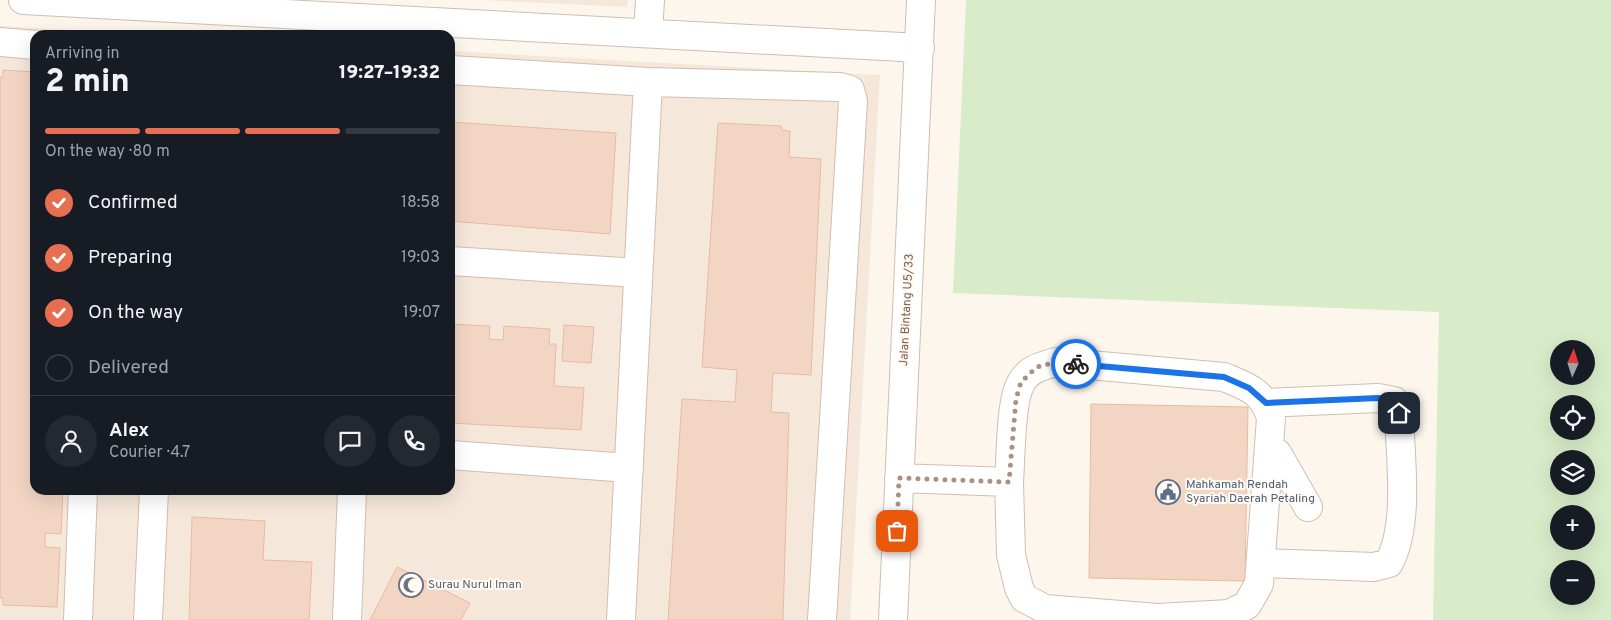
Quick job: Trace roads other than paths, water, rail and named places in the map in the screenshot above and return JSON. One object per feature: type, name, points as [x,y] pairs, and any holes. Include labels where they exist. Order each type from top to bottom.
[{"type":"street","points":[[23,0],[292,7],[648,33],[920,48]]},
{"type":"street","points":[[648,33],[650,0]]},
{"type":"street","name":"Jalan Bintang U5/33","points":[[893,620],[921,0]]},
{"type":"street","points":[[0,42],[30,45]]},
{"type":"street","points":[[455,70],[648,82],[840,87],[850,90],[853,101],[822,620]]},
{"type":"street","points":[[621,620],[648,82]]},
{"type":"street","points":[[455,261],[638,272]]},
{"type":"street","points":[[1056,362],[1224,377],[1249,388],[1266,403],[1271,418],[1261,564],[1259,584],[1253,599],[1247,605],[1229,614],[1158,618],[1045,609],[1024,598],[1019,588],[1010,555],[1009,482],[1016,399],[1021,382],[1037,367],[1056,362]]},
{"type":"street","points":[[1261,564],[1374,567],[1389,563],[1394,552],[1398,533],[1401,496],[1399,413],[1394,401],[1378,398],[1266,403]]},
{"type":"street","points":[[1269,448],[1277,453],[1308,507]]},
{"type":"street","points":[[455,455],[628,468]]},
{"type":"street","points":[[899,478],[1009,482]]},
{"type":"street","points":[[78,620],[83,495]]},
{"type":"street","points":[[148,620],[154,495]]},
{"type":"street","points":[[347,620],[352,495]]},
{"type":"place","name":"Mahkamah Rendah Syariah Daerah Petaling","points":[[1168,492]]},
{"type":"place","name":"Surau Nurul Iman","points":[[411,585]]}]
